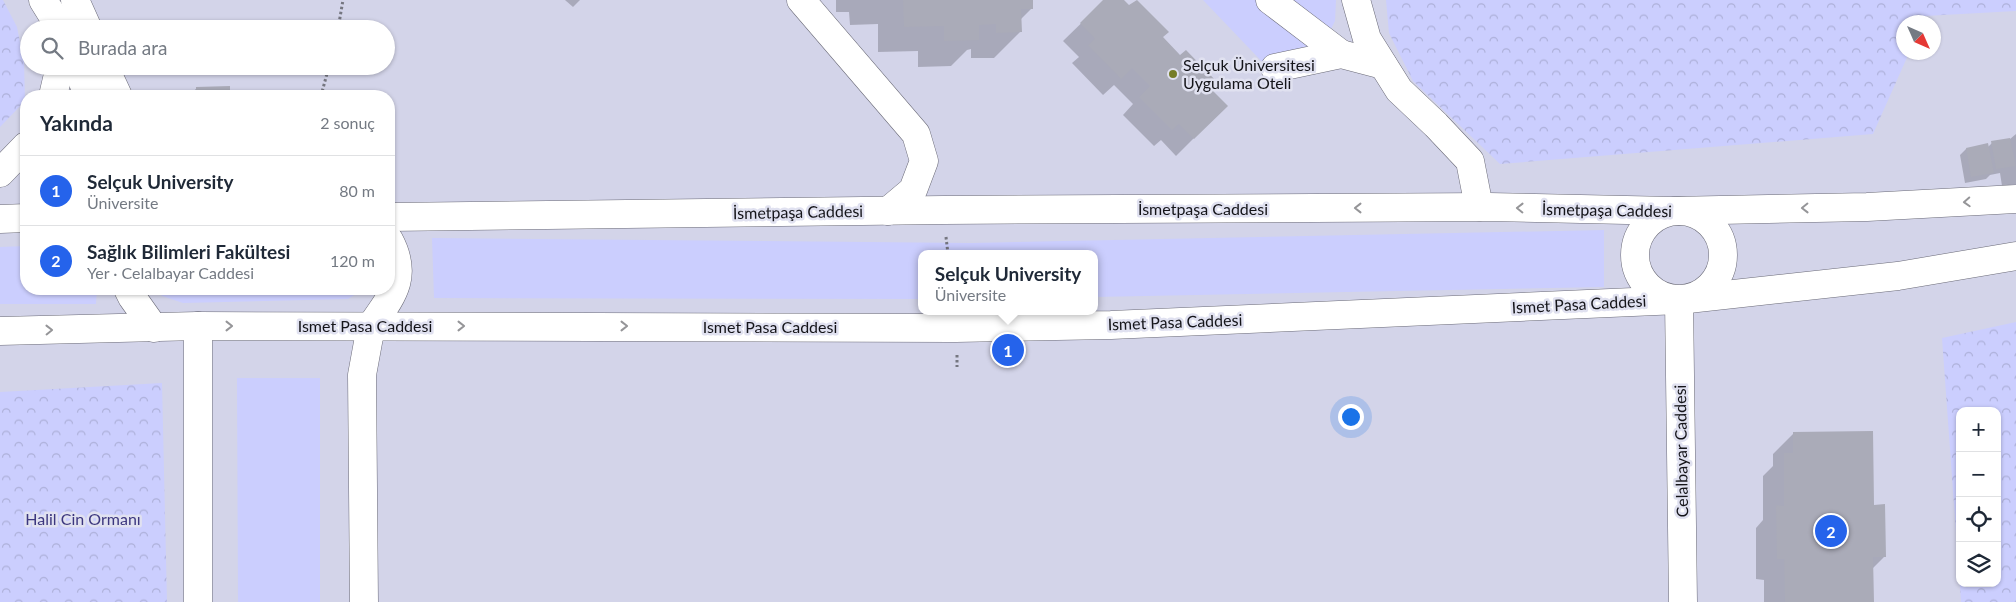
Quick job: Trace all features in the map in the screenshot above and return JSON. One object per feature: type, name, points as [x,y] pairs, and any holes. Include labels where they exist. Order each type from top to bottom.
[{"type":"main road","points":[[43,0],[55,20]]},
{"type":"main road","points":[[75,0],[84,20]]},
{"type":"main road","points":[[801,0],[916,134],[924,161],[913,190],[888,211]]},
{"type":"main road","points":[[1270,0],[1341,54],[1383,65]]},
{"type":"main road","points":[[1356,0],[1367,39],[1399,90],[1470,161],[1479,207]]},
{"type":"main road","points":[[1275,68],[1341,54]]},
{"type":"main road","points":[[54,90],[58,75]]},
{"type":"main road","points":[[80,75],[86,90]]},
{"type":"main road","points":[[108,75],[115,90]]},
{"type":"main road","points":[[0,173],[20,152]]},
{"type":"main road","name":"İsmetpaşa Caddesi","points":[[395,217],[1479,207],[1672,211],[1867,207],[2016,199]]},
{"type":"main road","points":[[1672,211],[1687,211],[1701,216],[1712,226],[1720,238],[1723,252],[1722,266],[1716,280],[1706,291],[1693,298],[1678,300],[1664,298],[1651,291],[1641,280],[1635,266],[1634,251],[1638,237],[1646,224],[1658,216],[1672,211]]},
{"type":"main road","points":[[0,219],[20,218]]},
{"type":"main road","points":[[395,254],[399,271],[395,287]]},
{"type":"main road","name":"Ismet Pasa Caddesi","points":[[0,331],[198,326],[1004,327],[1111,325],[1678,300],[1898,276],[2016,256]]},
{"type":"main road","points":[[131,295],[154,328]]},
{"type":"main road","points":[[364,602],[362,375],[371,326],[393,295]]},
{"type":"main road","name":"Celalbayar Caddesi","points":[[1678,300],[1683,602]]},
{"type":"main road","points":[[198,326],[198,602]]},
{"type":"path","points":[[339,20],[342,0]]},
{"type":"path","points":[[323,90],[327,75]]},
{"type":"shaded area","points":[[0,0],[2016,0],[2016,602],[0,602]]},
{"type":"green space","points":[[0,0],[3,0],[17,27],[20,42],[20,75],[24,75],[25,90],[20,90],[20,106],[0,127]]},
{"type":"green space","points":[[1203,0],[1336,0],[1335,21],[1326,39],[1269,69]]},
{"type":"green space","points":[[1386,0],[2016,0],[2016,11],[1941,15],[1896,15],[1896,60],[1906,60],[1873,134],[1500,164],[1413,81],[1389,33]]},
{"type":"green space","points":[[1604,230],[1604,287],[1098,297],[1098,250],[918,250],[918,299],[434,298],[432,238],[971,243]]},
{"type":"green space","points":[[20,246],[20,295],[97,295],[96,304],[0,304],[0,247]]},
{"type":"green space","points":[[354,295],[348,299],[183,303],[162,296]]},
{"type":"green space","points":[[2016,322],[2016,602],[1961,602],[1960,587],[2001,587],[2001,407],[1956,407],[1956,533],[1942,338]]},
{"type":"green space","points":[[237,378],[320,378],[320,602],[238,602]]},
{"type":"green space","name":"Halil Cin Ormanı","points":[[162,383],[167,602],[0,602],[0,392]]},
{"type":"building","points":[[903,0],[1033,0],[1033,9],[1021,9],[1022,32],[996,33],[996,24],[979,25],[979,40],[944,41],[944,26],[904,27]]},
{"type":"building","name":"Selçuk Üniversitesi Uygulama Oteli","points":[[1103,0],[1124,0],[1129,5],[1137,0],[1169,32],[1163,37],[1180,55],[1186,50],[1219,84],[1212,90],[1228,106],[1194,139],[1179,124],[1172,130],[1139,97],[1150,86],[1132,68],[1121,79],[1088,45],[1095,39],[1080,23]]},
{"type":"building","points":[[230,86],[230,90],[196,90],[196,87]]},
{"type":"building","points":[[2010,138],[2016,166],[1996,169],[1991,141]]},
{"type":"building","points":[[1988,143],[1994,173],[1971,177],[1966,148]]},
{"type":"building","points":[[1873,431],[1874,505],[1885,504],[1886,557],[1873,557],[1874,602],[1785,602],[1784,559],[1777,559],[1776,505],[1784,506],[1784,453],[1793,453],[1793,432]]},
{"type":"place","name":"Selçuk Üniversitesi Uygulama Oteli","points":[[1173,74]]},
{"type":"place","name":"Selçuk University","points":[[1008,350]]},
{"type":"place","name":"Sağlık Bilimleri Fakültesi","points":[[1831,531]]}]
